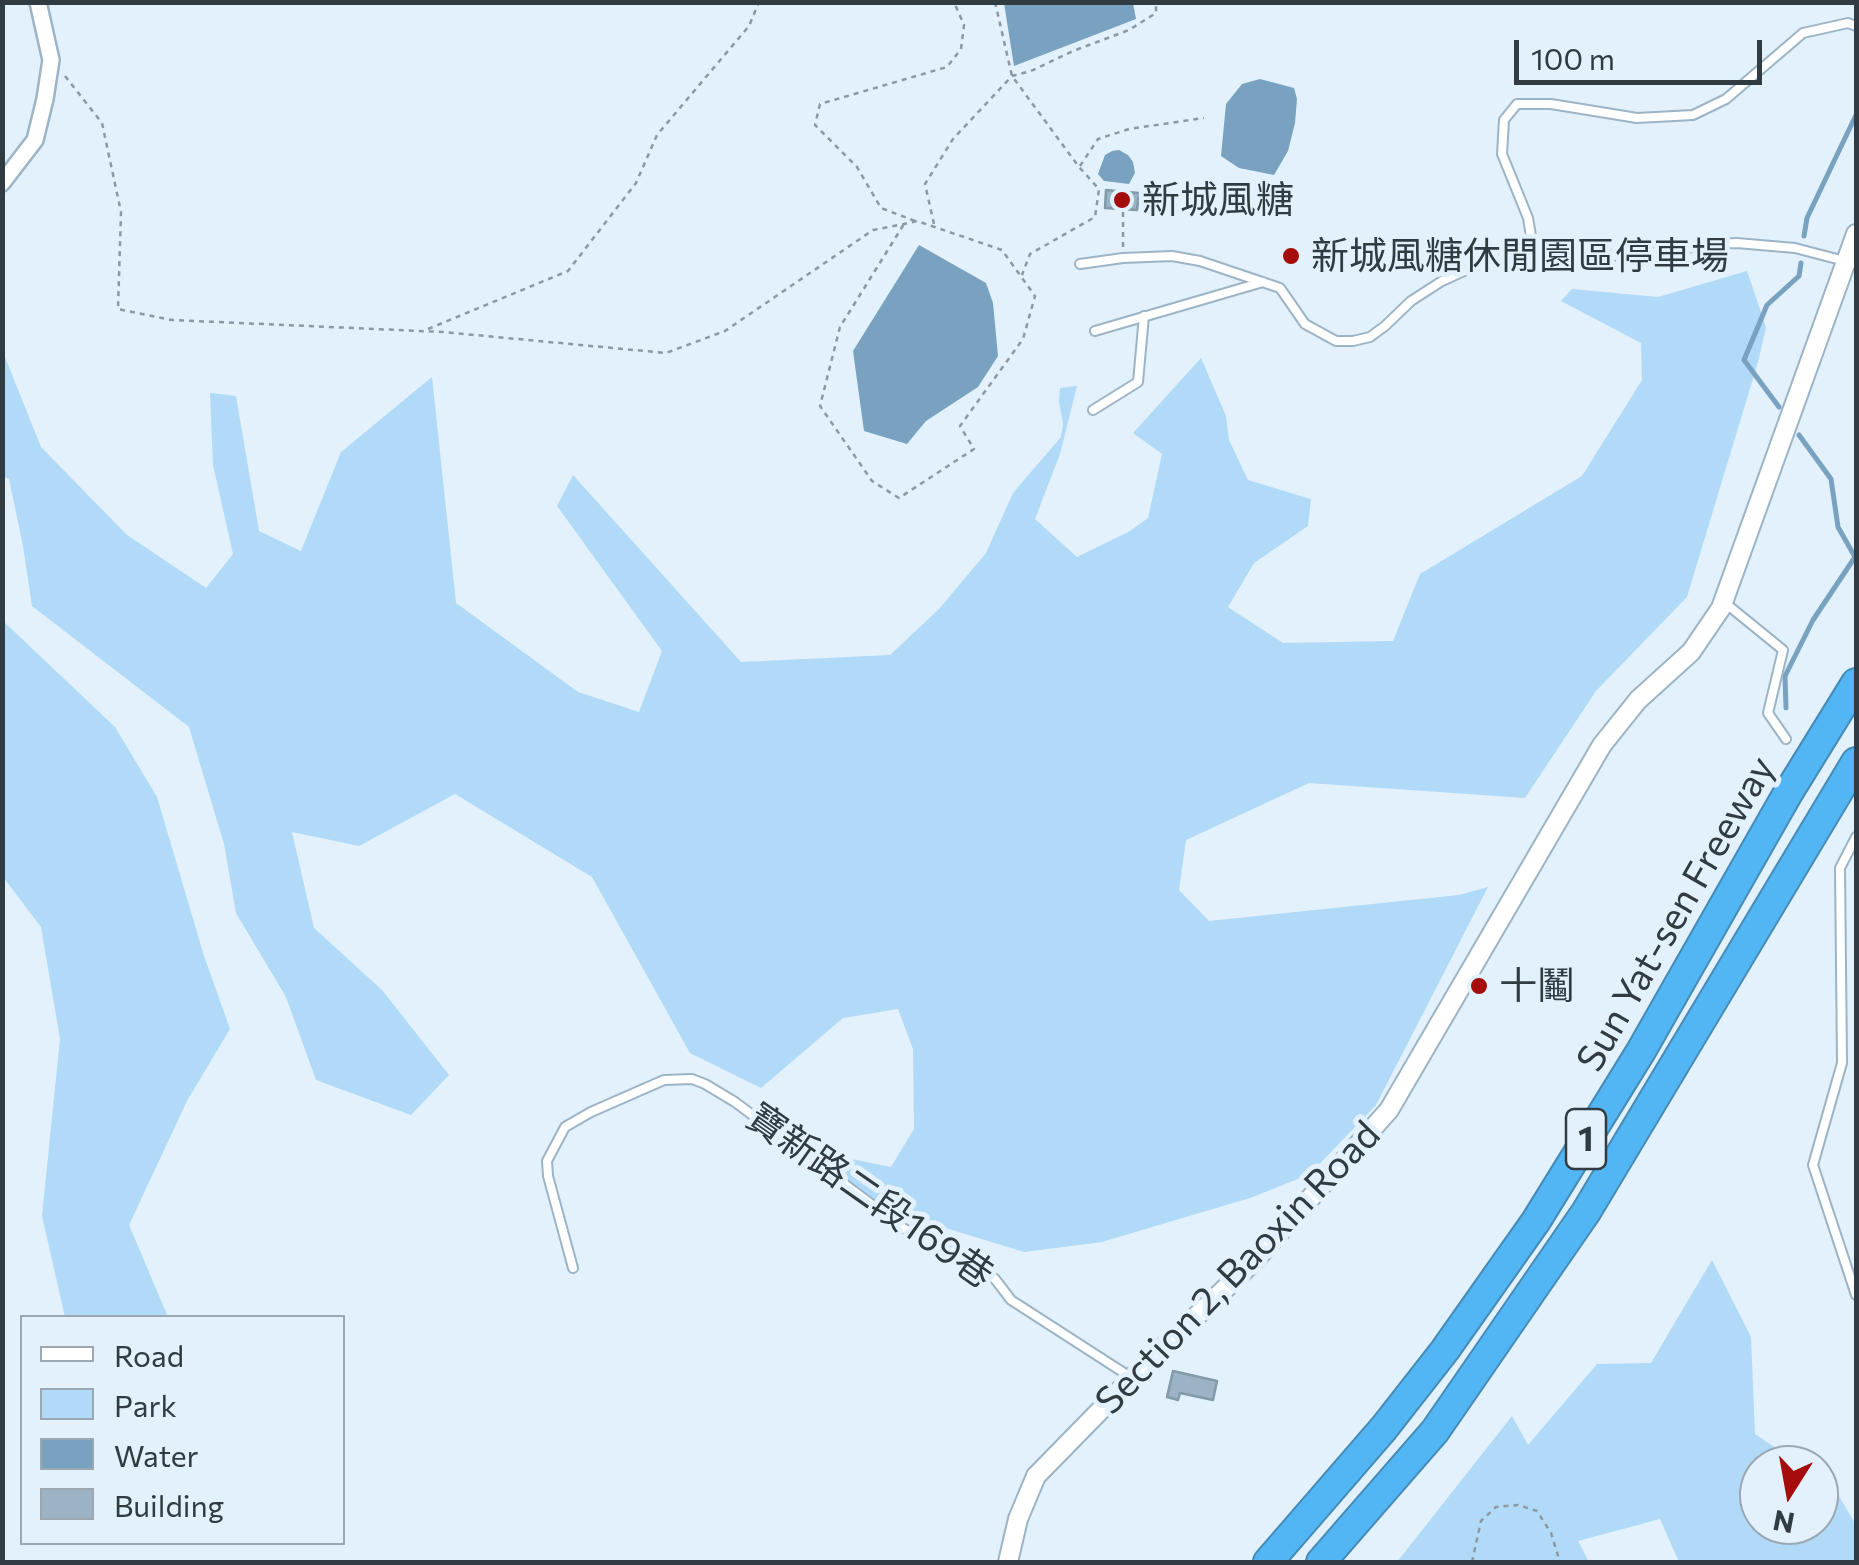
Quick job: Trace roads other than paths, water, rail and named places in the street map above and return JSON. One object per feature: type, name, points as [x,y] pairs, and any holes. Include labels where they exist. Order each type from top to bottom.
[{"type":"highway","name":"Sun Yat-sen Freeway","points":[[1268,1562],[1384,1428],[1536,1222],[1856,683]]},
{"type":"highway","name":"Sun Yat-sen Freeway","points":[[1321,1562],[1435,1431],[1586,1212],[1856,762]]},
{"type":"street","points":[[2,184],[35,140],[45,99],[51,60],[38,2]]},
{"type":"street","name":"Section 2, Baoxin Road","points":[[1008,1562],[1018,1519],[1036,1476],[1256,1259],[1388,1110],[1602,745],[1638,700],[1691,652],[1724,602],[1852,262],[1856,234]]},
{"type":"lane","points":[[1534,254],[1528,218],[1502,154],[1504,120],[1518,104],[1551,104],[1637,118],[1693,114],[1726,100],[1803,33],[1848,22],[1856,26]]},
{"type":"lane","points":[[1080,264],[1172,256],[1200,261],[1280,288],[1305,324],[1336,341],[1353,342],[1370,337],[1426,290],[1459,272],[1496,260],[1534,254],[1630,256],[1737,243],[1794,248],[1852,262]]},
{"type":"lane","points":[[1094,331],[1262,282]]},
{"type":"lane","points":[[1093,410],[1138,382],[1144,316]]},
{"type":"lane","points":[[1724,602],[1784,650],[1768,712],[1786,739]]},
{"type":"lane","points":[[1856,837],[1840,868],[1842,1063],[1813,1166],[1856,1296]]},
{"type":"lane","name":"寶新路二段169巷","points":[[573,1268],[548,1176],[548,1161],[565,1127],[664,1080],[692,1079],[735,1102],[903,1228],[978,1267],[995,1279],[1010,1300],[1132,1378]]},
{"type":"water","points":[[1004,3],[1133,3],[1136,19],[1014,66]]},
{"type":"water","points":[[1260,79],[1294,88],[1297,99],[1288,151],[1274,175],[1239,168],[1221,156],[1226,104],[1242,84]]},
{"type":"water","points":[[1119,150],[1133,162],[1135,173],[1129,184],[1104,181],[1098,174],[1105,155]]},
{"type":"water","points":[[919,245],[986,283],[993,303],[998,356],[978,387],[926,421],[907,444],[864,431],[853,351]]},
{"type":"waterway","points":[[1804,236],[1807,218],[1856,115]]},
{"type":"waterway","points":[[1779,407],[1744,360],[1767,305],[1799,276],[1801,263]]},
{"type":"waterway","points":[[1786,708],[1785,676],[1813,620],[1855,557],[1838,527],[1831,479],[1799,435]]},
{"type":"place","name":"新城風糖","points":[[1122,200]]},
{"type":"place","name":"新城風糖休閒園區停車場","points":[[1291,256]]},
{"type":"place","name":"十鬮","points":[[1479,986]]}]
